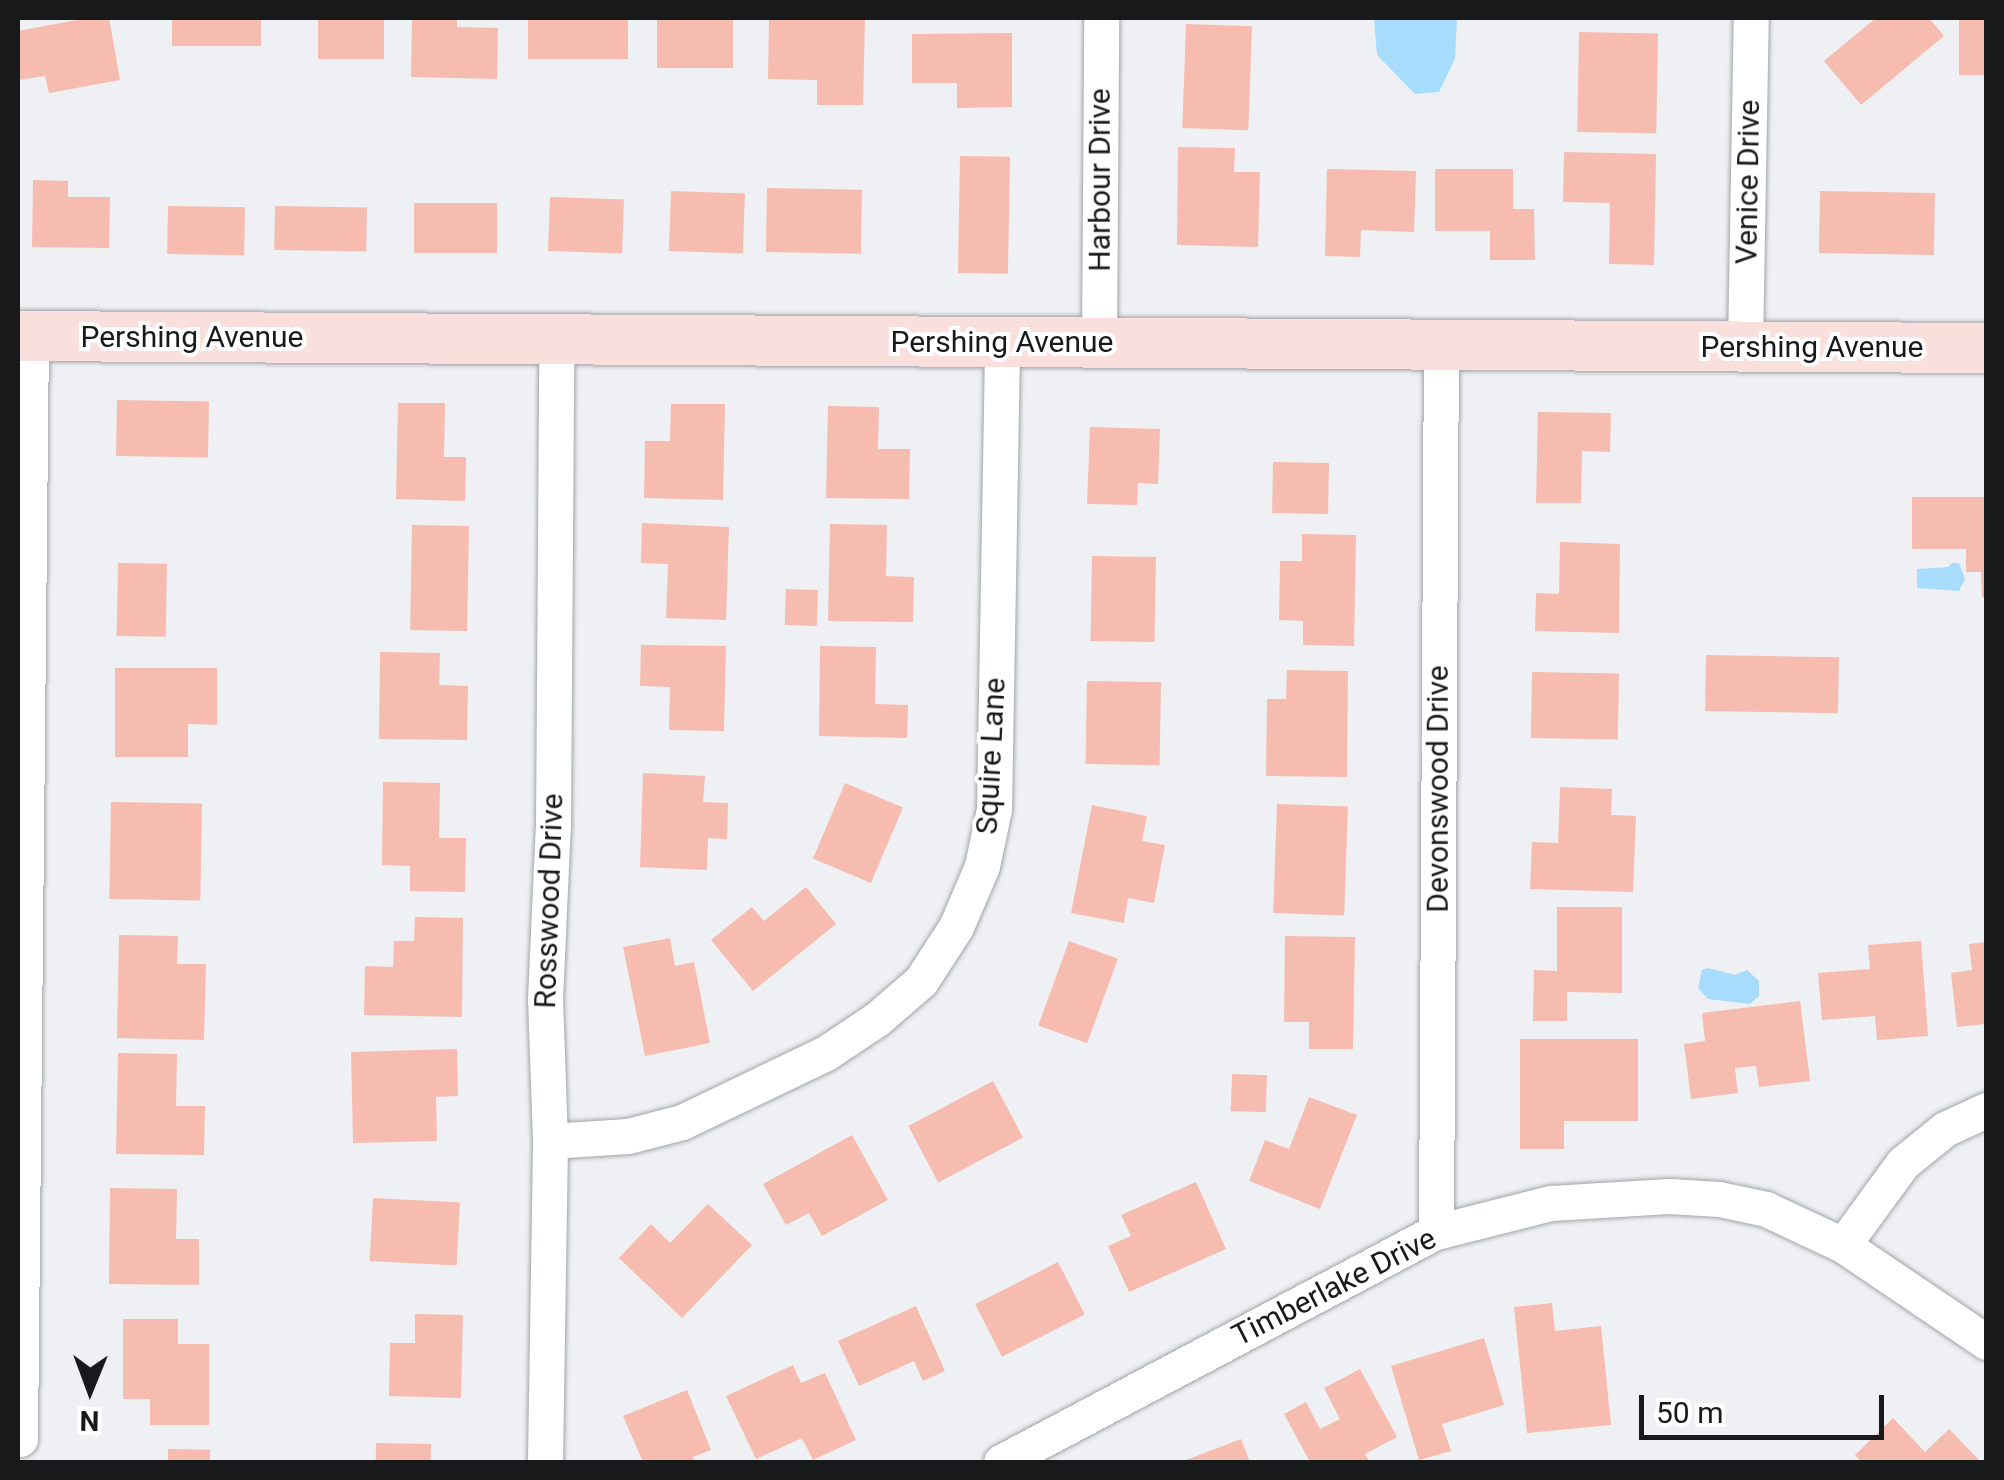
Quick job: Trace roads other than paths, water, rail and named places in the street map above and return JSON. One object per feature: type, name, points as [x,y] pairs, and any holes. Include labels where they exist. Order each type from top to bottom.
[{"type":"street","name":"Harbour Drive","points":[[1099,343],[1100,18]]},
{"type":"street","name":"Venice Drive","points":[[1745,346],[1751,18]]},
{"type":"street","name":"Pershing Avenue","points":[[24,336],[1986,348]]},
{"type":"street","points":[[20,1439],[24,336]]},
{"type":"street","name":"Rosswood Drive","points":[[545,1462],[550,1142],[544,999],[553,826],[556,340]]},
{"type":"street","name":"Squire Lane","points":[[550,1142],[628,1136],[682,1122],[826,1053],[876,1020],[921,981],[956,926],[982,866],[994,809],[1002,342]]},
{"type":"street","name":"Devonswood Drive","points":[[1436,1232],[1441,346]]},
{"type":"street","points":[[1843,1245],[1903,1163],[1945,1129],[1986,1110]]},
{"type":"street","name":"Timberlake Drive","points":[[1000,1462],[1436,1232],[1551,1203],[1669,1196],[1718,1199],[1766,1209],[1843,1245],[1986,1342]]},
{"type":"water","points":[[1374,18],[1457,18],[1455,59],[1439,92],[1415,94],[1377,55]]},
{"type":"water","points":[[1959,563],[1965,579],[1959,591],[1917,588],[1917,569],[1948,567]]},
{"type":"water","points":[[1702,970],[1735,975],[1747,970],[1759,981],[1759,996],[1750,1004],[1708,999],[1698,988]]}]
